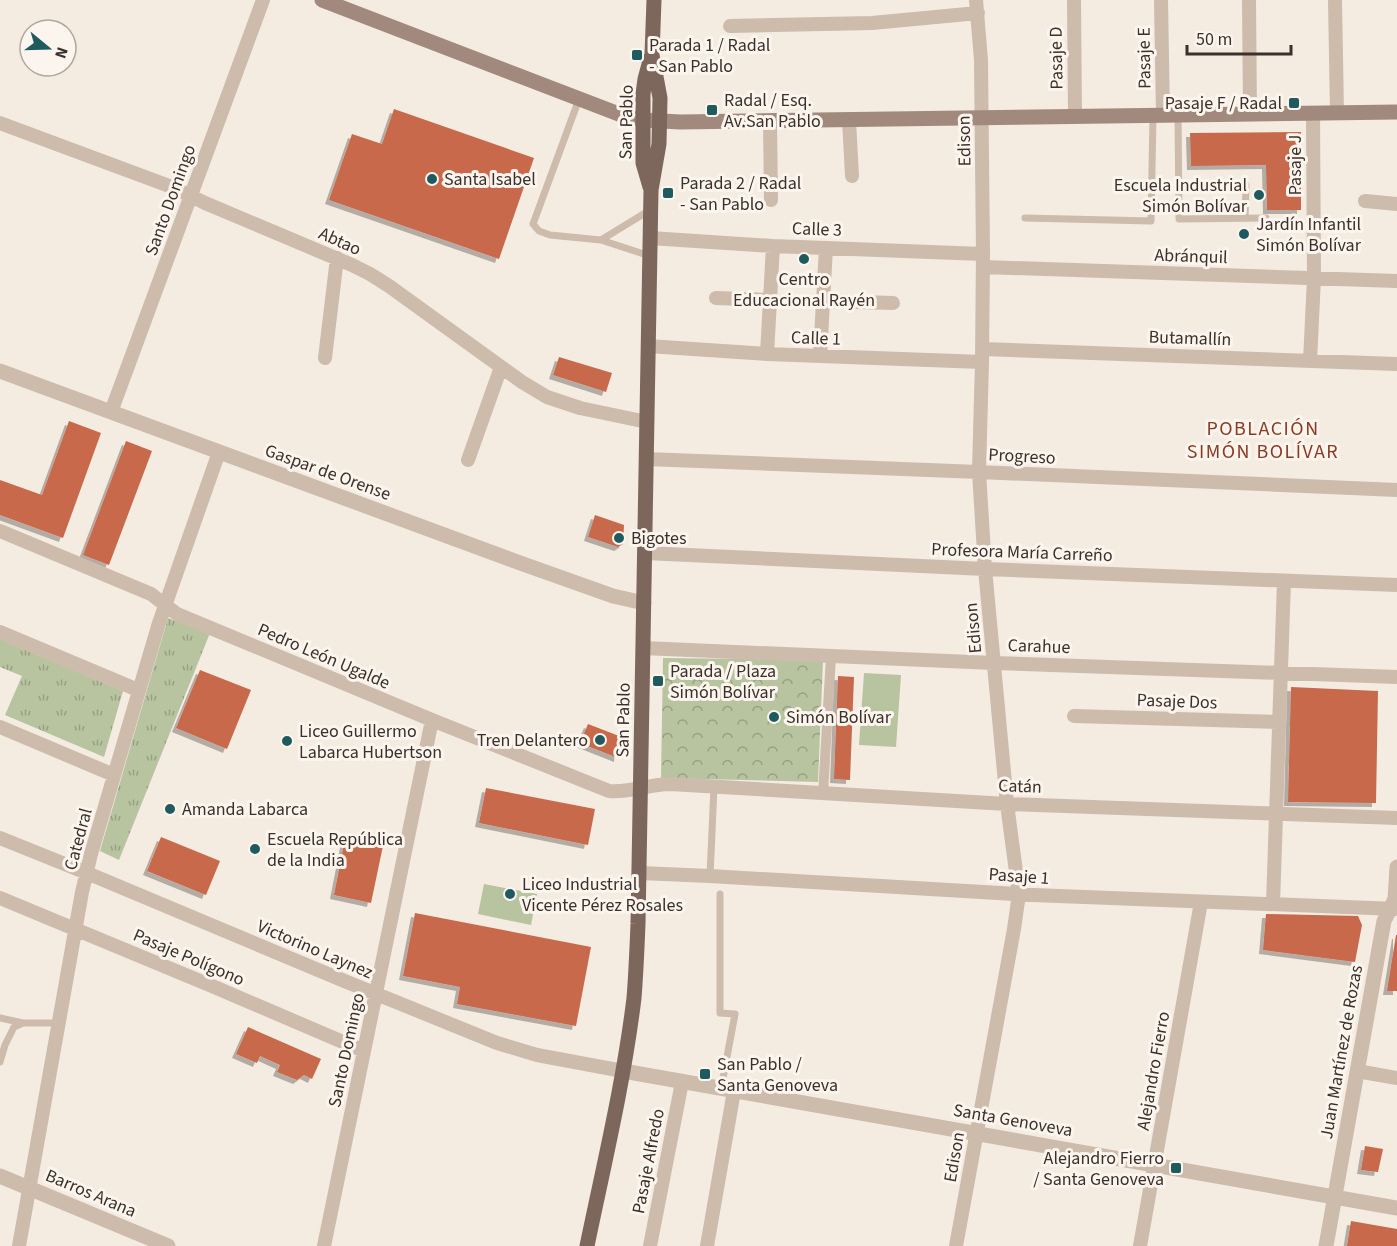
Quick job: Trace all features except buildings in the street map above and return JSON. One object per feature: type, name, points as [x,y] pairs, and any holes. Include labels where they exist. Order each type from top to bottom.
[{"type":"main road","points":[[322,0],[624,116],[659,122],[1397,112]]},
{"type":"main road","name":"San Pablo","points":[[587,1246],[623,1071],[634,997],[642,788],[651,190],[659,144],[660,98],[652,54],[654,0]]},
{"type":"main road","name":"San Pablo","points":[[651,190],[643,163],[643,94],[652,54]]},
{"type":"street","name":"Santo Domingo","points":[[111,412],[263,0]]},
{"type":"street","name":"Pasaje D","points":[[1074,0],[1075,117]]},
{"type":"street","name":"Pasaje E","points":[[1158,115],[1161,0]]},
{"type":"street","points":[[1249,0],[1250,114]]},
{"type":"street","points":[[1335,0],[1337,113]]},
{"type":"street","points":[[730,26],[872,23],[977,7]]},
{"type":"street","name":"Edison","points":[[956,1246],[1019,894],[1007,804],[985,569],[979,472],[983,260],[982,118],[977,7]]},
{"type":"street","name":"Pasaje J","points":[[1310,361],[1314,278],[1313,113]]},
{"type":"street","points":[[849,120],[852,176]]},
{"type":"street","points":[[770,121],[771,200]]},
{"type":"street","name":"Abtao","points":[[0,123],[172,187],[370,274],[547,397],[580,408],[647,422]]},
{"type":"street","points":[[1365,201],[1397,204]]},
{"type":"street","name":"Calle 3","points":[[650,238],[983,260]]},
{"type":"street","points":[[767,354],[773,246]]},
{"type":"street","points":[[820,356],[826,248]]},
{"type":"street","points":[[325,358],[337,258]]},
{"type":"street","name":"Abránquil","points":[[983,260],[1397,281]]},
{"type":"street","points":[[716,298],[770,300]]},
{"type":"street","points":[[823,301],[893,303]]},
{"type":"street","name":"Calle 1","points":[[648,346],[820,356],[982,355]]},
{"type":"street","name":"Butamallín","points":[[982,355],[1397,364]]},
{"type":"street","points":[[468,460],[501,367]]},
{"type":"street","name":"Gaspar de Orense","points":[[0,371],[523,564],[613,596],[644,603]]},
{"type":"street","name":"Catedral","points":[[19,1246],[87,873],[138,690],[165,604],[219,452]]},
{"type":"street","name":"Progreso","points":[[646,459],[1397,490]]},
{"type":"street","name":"Pedro León Ugalde","points":[[0,531],[151,594],[177,614],[609,791],[622,792],[642,788]]},
{"type":"street","name":"Profesora María Carreño","points":[[645,553],[1397,585]]},
{"type":"street","points":[[1273,904],[1284,581]]},
{"type":"street","points":[[0,632],[138,690]]},
{"type":"street","name":"Carahue","points":[[644,648],[1397,677]]},
{"type":"street","points":[[823,794],[831,656]]},
{"type":"street","name":"Pasaje Dos","points":[[1074,716],[1279,722]]},
{"type":"street","name":"Santo Domingo","points":[[324,1246],[432,720]]},
{"type":"street","points":[[0,727],[114,775]]},
{"type":"street","name":"Catán","points":[[642,788],[670,783],[1007,804],[1397,818]]},
{"type":"street","name":"Victorino Laynez","points":[[0,838],[472,1034],[537,1055],[623,1071]]},
{"type":"street","name":"Juan Martínez de Rozas","points":[[1326,1246],[1384,921],[1394,909],[1397,867]]},
{"type":"street","name":"Pasaje 1","points":[[640,873],[1019,894],[1394,909]]},
{"type":"street","name":"Pasaje Polígono","points":[[0,897],[364,1051]]},
{"type":"street","name":"Alejandro Fierro","points":[[1140,1246],[1201,902]]},
{"type":"street","name":"Santa Genoveva","points":[[623,1071],[1397,1208]]},
{"type":"street","points":[[1357,1071],[1397,1078]]},
{"type":"street","name":"Pasaje Alfredo","points":[[650,1246],[682,1082]]},
{"type":"street","points":[[706,1246],[727,1090]]},
{"type":"street","name":"Barros Arana","points":[[0,1176],[168,1246]]},
{"type":"lane","points":[[579,99],[533,224],[539,231],[550,235],[601,240],[650,256]]},
{"type":"lane","points":[[1025,218],[1151,221],[1158,115]]},
{"type":"lane","points":[[1178,115],[1179,219],[1266,218]]},
{"type":"lane","points":[[1245,185],[1245,218]]},
{"type":"lane","points":[[601,240],[651,209]]},
{"type":"lane","points":[[710,876],[714,787]]},
{"type":"lane","points":[[720,894],[720,1013],[735,1014],[727,1090]]},
{"type":"lane","points":[[0,1018],[23,1023],[60,1023]]},
{"type":"lane","points":[[0,1062],[14,1027],[23,1023]]},
{"type":"green space","points":[[168,618],[210,633],[119,860],[100,851]]},
{"type":"green space","points":[[0,639],[123,691],[104,757],[5,715],[22,676],[0,667]]},
{"type":"green space","points":[[663,658],[823,660],[818,782],[661,778]]},
{"type":"green space","points":[[864,673],[901,675],[896,747],[859,745]]},
{"type":"green space","points":[[484,884],[537,894],[531,925],[478,914]]},
{"type":"place","name":"Parada 1 / Radal - San Pablo","points":[[637,55]]},
{"type":"place","name":"Pasaje F / Radal","points":[[1294,103]]},
{"type":"place","name":"Radal / Esq. Av.San Pablo","points":[[712,110]]},
{"type":"place","name":"Santa Isabel","points":[[432,179]]},
{"type":"place","name":"Parada 2 / Radal - San Pablo","points":[[668,193]]},
{"type":"place","name":"Escuela Industrial Simón Bolívar","points":[[1259,195]]},
{"type":"place","name":"Jardín Infantil Simón Bolívar","points":[[1244,234]]},
{"type":"place","name":"Centro Educacional Rayén","points":[[804,259]]},
{"type":"place","name":"Bigotes","points":[[619,538]]},
{"type":"place","name":"Parada / Plaza Simón Bolívar","points":[[658,681]]},
{"type":"place","name":"Simón Bolívar","points":[[774,717]]},
{"type":"place","name":"Tren Delantero","points":[[600,740]]},
{"type":"place","name":"Liceo Guillermo Labarca Hubertson","points":[[287,741]]},
{"type":"place","name":"Amanda Labarca","points":[[170,809]]},
{"type":"place","name":"Escuela República de la India","points":[[255,849]]},
{"type":"place","name":"Liceo Industrial Vicente Pérez Rosales","points":[[510,894]]},
{"type":"place","name":"San Pablo / Santa Genoveva","points":[[705,1074]]},
{"type":"place","name":"Alejandro Fierro / Santa Genoveva","points":[[1176,1168]]},
{"type":"district","name":"POBLACIÓN SIMÓN BOLÍVAR","points":[[1263,440]]}]
